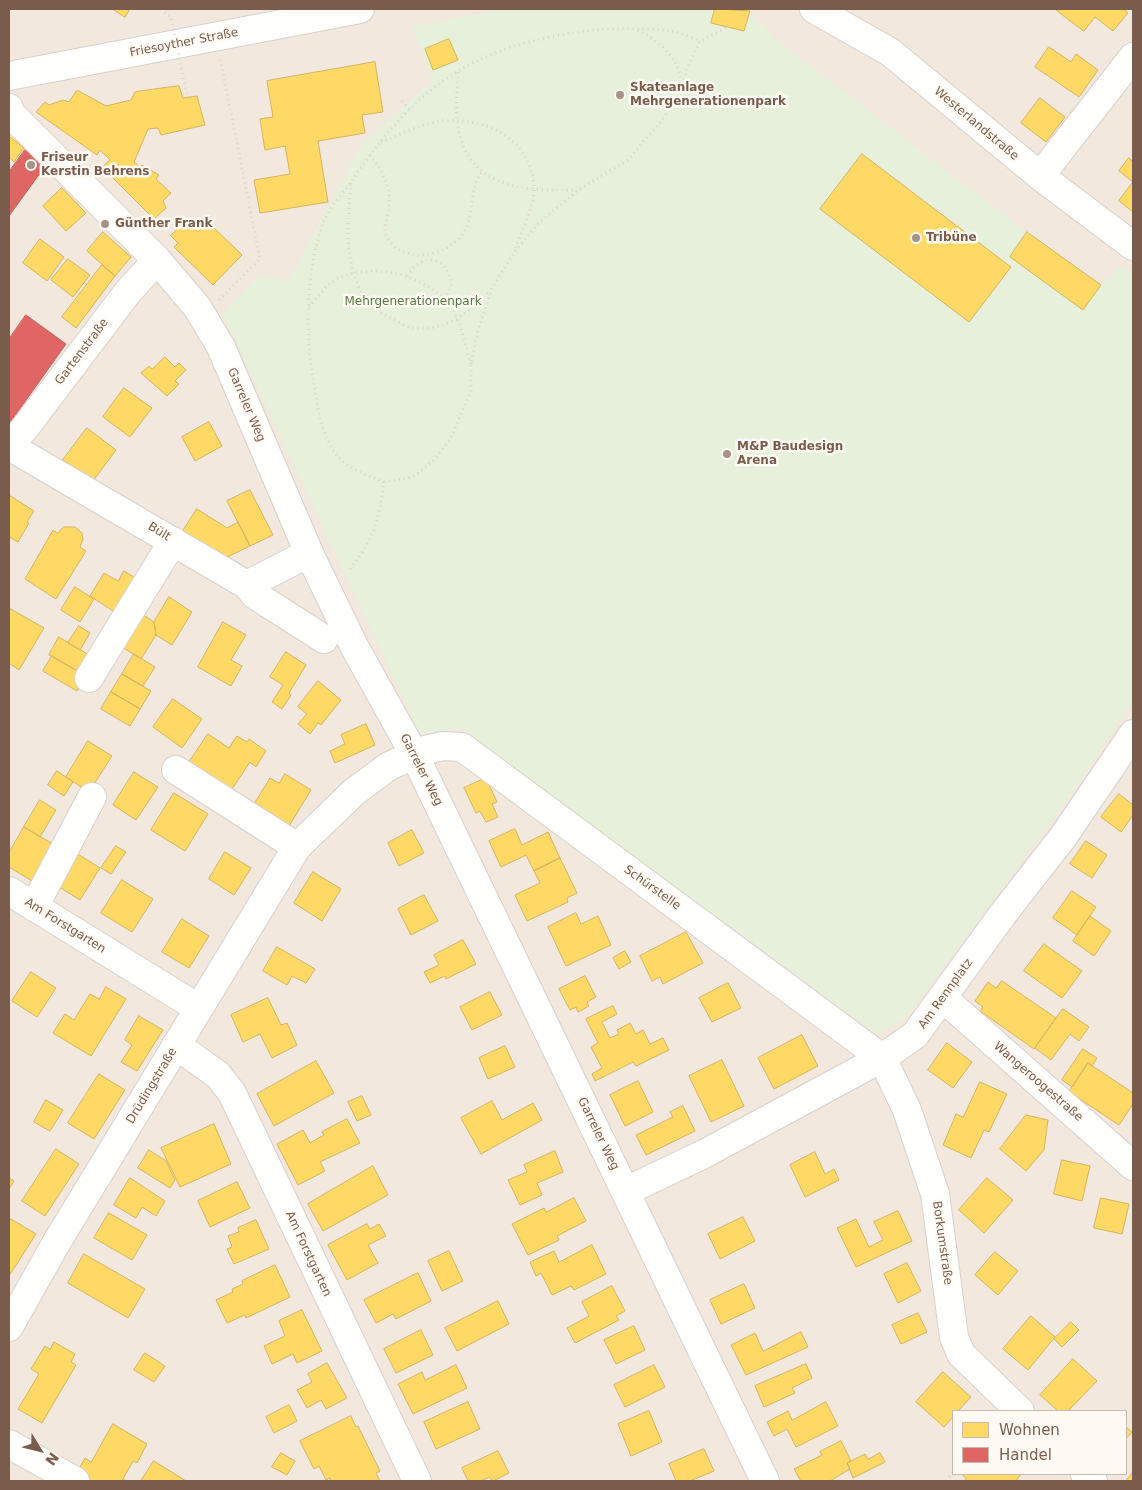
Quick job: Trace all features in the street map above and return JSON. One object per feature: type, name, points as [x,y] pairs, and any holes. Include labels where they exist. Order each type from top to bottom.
[{"type":"street","name":"Friesoyther Straße","points":[[9,76],[360,9]]},
{"type":"street","name":"Westerlandstraße","points":[[814,9],[890,52],[1040,176],[1133,246]]},
{"type":"street","points":[[1040,176],[1133,56]]},
{"type":"street","name":"Garreler Weg","points":[[9,108],[10,113],[157,260],[203,316],[221,347],[309,553],[354,646],[414,754],[765,1481]]},
{"type":"street","name":"Gartenstraße","points":[[9,446],[127,293],[157,260]]},
{"type":"street","name":"Bült","points":[[9,446],[247,585],[255,595],[324,639]]},
{"type":"street","points":[[89,678],[174,541]]},
{"type":"street","points":[[247,585],[309,553]]},
{"type":"street","name":"Am Rennplatz","points":[[626,1191],[704,1154],[882,1058],[915,1035],[1003,914],[1064,837],[1133,734]]},
{"type":"street","name":"Schürstelle","points":[[414,754],[443,746],[462,747],[882,1058]]},
{"type":"street","name":"Drüdingstraße","points":[[10,1321],[297,847],[354,792],[389,766],[414,754]]},
{"type":"street","points":[[176,770],[297,847]]},
{"type":"street","points":[[34,906],[92,797]]},
{"type":"street","name":"Am Forstgarten","points":[[9,891],[198,1008]]},
{"type":"street","name":"Wangeroogestraße","points":[[943,998],[1133,1166]]},
{"type":"street","name":"Am Forstgarten","points":[[176,1045],[218,1075],[232,1093],[417,1481]]},
{"type":"street","name":"Borkumstraße","points":[[882,1058],[907,1110],[935,1194],[954,1336],[961,1354],[1019,1410]]},
{"type":"street","points":[[9,1444],[75,1481]]},
{"type":"path","points":[[161,9],[171,17],[187,97]]},
{"type":"path","points":[[492,288],[477,334],[471,364],[470,391],[450,440],[432,462],[413,477],[384,482],[347,464],[334,451],[318,412],[309,355],[309,286],[324,220],[370,155],[410,110],[439,84],[458,71],[490,55],[542,40],[616,28],[673,31],[700,41]]},
{"type":"path","points":[[352,181],[346,234],[354,274],[358,286],[368,303],[377,311],[409,327],[430,328],[456,320],[475,307],[492,288],[515,251],[539,223],[578,190],[628,160],[657,127],[680,94],[688,66],[700,41],[728,28]]},
{"type":"path","points":[[636,29],[655,39],[672,58],[679,71],[680,94]]},
{"type":"path","points":[[203,316],[260,259],[216,37]]},
{"type":"path","points":[[458,71],[458,121],[460,135],[465,151],[483,171],[496,180],[534,191],[578,190]]},
{"type":"path","points":[[402,101],[410,110]]},
{"type":"path","points":[[381,142],[441,121],[458,121],[492,127],[509,138],[521,149],[530,164],[534,191],[515,251]]},
{"type":"path","points":[[370,155],[384,172],[390,192],[384,228],[387,237],[398,248],[414,254],[430,254],[449,248],[461,236],[469,222],[473,187],[483,171]]},
{"type":"path","points":[[430,254],[430,259]]},
{"type":"path","points":[[407,276],[420,263],[430,259],[444,265],[451,277],[450,291],[444,301]]},
{"type":"path","points":[[309,307],[338,278],[380,271],[407,276],[433,290],[452,309],[471,364]]},
{"type":"path","points":[[350,569],[371,538],[380,514],[384,482]]},
{"type":"shaded area","points":[[9,9],[1133,9],[1133,1481],[9,1481]]},
{"type":"green space","name":"M&P Baudesign Arena","points":[[506,9],[742,9],[750,11],[774,38],[1027,232],[1101,285],[1121,266],[1133,274],[1133,700],[1067,800],[906,1017],[877,1034],[461,729],[420,734],[223,314],[259,275],[288,281],[361,144],[432,81],[412,26]]},
{"type":"building: Wohnen","points":[[113,9],[130,9],[125,17]]},
{"type":"building: Wohnen","points":[[715,9],[750,11],[744,31],[711,23]]},
{"type":"building: Wohnen","points":[[1055,9],[1123,9],[1128,13],[1113,31],[1095,17],[1084,31]]},
{"type":"building: Wohnen","points":[[449,39],[458,60],[433,70],[425,49]]},
{"type":"building: Wohnen","points":[[1049,47],[1071,62],[1076,54],[1098,70],[1079,97],[1035,67]]},
{"type":"building: Wohnen","points":[[375,62],[383,112],[362,115],[365,133],[318,141],[328,202],[260,213],[254,180],[290,174],[285,146],[265,150],[260,119],[273,117],[267,81]]},
{"type":"building: Wohnen","points":[[179,86],[183,98],[197,96],[205,125],[161,135],[158,128],[148,129],[134,162],[140,167],[142,165],[159,175],[156,179],[171,193],[163,201],[166,208],[154,219],[102,167],[110,160],[100,150],[97,155],[36,112],[45,102],[49,105],[63,100],[69,102],[77,90],[106,106],[131,100],[135,92]]},
{"type":"building: Wohnen","points":[[1040,98],[1065,117],[1046,142],[1021,123]]},
{"type":"building: Wohnen","points":[[9,136],[24,148],[14,162],[9,157]]},
{"type":"building: Wohnen","name":"Tribüne","points":[[862,154],[1011,267],[969,322],[820,209]]},
{"type":"building: Wohnen","points":[[1129,158],[1133,162],[1133,182],[1119,171]]},
{"type":"building: Wohnen","points":[[1133,182],[1133,212],[1119,201]]},
{"type":"building: Wohnen","points":[[62,188],[86,213],[66,231],[43,206]]},
{"type":"building: Wohnen","points":[[186,220],[198,232],[208,222],[242,255],[213,285],[174,247],[178,243],[171,236]]},
{"type":"building: Wohnen","points":[[103,232],[131,257],[115,276],[87,251]]},
{"type":"building: Wohnen","points":[[1027,232],[1101,285],[1083,310],[1010,257]]},
{"type":"building: Wohnen","points":[[40,239],[64,257],[47,281],[23,263]]},
{"type":"building: Wohnen","points":[[68,259],[90,275],[73,297],[51,280]]},
{"type":"building: Wohnen","points":[[102,265],[115,276],[76,328],[62,317]]},
{"type":"building: Wohnen","points":[[165,357],[175,367],[179,363],[186,370],[175,381],[179,384],[167,396],[141,373],[149,366],[152,369]]},
{"type":"building: Wohnen","points":[[124,388],[152,408],[130,437],[103,417]]},
{"type":"building: Wohnen","points":[[209,422],[222,446],[195,461],[182,437]]},
{"type":"building: Wohnen","points":[[87,428],[116,450],[93,481],[63,460]]},
{"type":"building: Wohnen","points":[[250,490],[273,535],[250,546],[227,501]]},
{"type":"building: Wohnen","points":[[9,495],[34,511],[18,542],[9,537]]},
{"type":"building: Wohnen","points":[[197,509],[227,528],[238,522],[250,546],[223,559],[181,534]]},
{"type":"building: Wohnen","points":[[64,527],[75,527],[82,533],[83,539],[80,547],[86,551],[56,599],[25,579],[53,530],[57,533]]},
{"type":"building: Wohnen","points":[[124,571],[142,582],[121,616],[90,596],[104,573],[118,581]]},
{"type":"building: Wohnen","points":[[75,587],[94,599],[80,622],[61,610]]},
{"type":"building: Wohnen","points":[[169,597],[192,612],[172,645],[156,635],[154,622]]},
{"type":"building: Wohnen","points":[[11,609],[44,628],[19,670],[9,663],[9,612]]},
{"type":"building: Wohnen","points":[[142,614],[154,622],[156,635],[141,659],[122,647]]},
{"type":"building: Wohnen","points":[[223,622],[246,635],[231,660],[242,666],[231,686],[198,667]]},
{"type":"building: Wohnen","points":[[79,626],[90,633],[80,650],[68,643]]},
{"type":"building: Wohnen","points":[[59,637],[89,655],[79,672],[49,655]]},
{"type":"building: Wohnen","points":[[286,652],[306,665],[289,693],[291,695],[282,709],[272,702],[283,685],[270,677]]},
{"type":"building: Wohnen","points":[[134,654],[155,667],[143,686],[122,674]]},
{"type":"building: Wohnen","points":[[52,656],[86,676],[77,691],[43,671]]},
{"type":"building: Wohnen","points":[[122,674],[151,691],[140,709],[111,692]]},
{"type":"building: Wohnen","points":[[318,681],[341,700],[321,725],[318,723],[310,734],[298,724],[307,714],[298,707]]},
{"type":"building: Wohnen","points":[[111,692],[140,709],[130,726],[101,709]]},
{"type":"building: Wohnen","points":[[173,699],[202,719],[182,748],[153,727]]},
{"type":"building: Wohnen","points":[[366,724],[375,745],[335,763],[330,751],[345,744],[341,735]]},
{"type":"building: Wohnen","points":[[208,734],[229,748],[237,736],[247,742],[249,739],[266,751],[256,767],[250,762],[230,792],[188,764]]},
{"type":"building: Wohnen","points":[[88,741],[112,756],[89,792],[66,777]]},
{"type":"building: Wohnen","points":[[57,771],[73,782],[64,796],[48,785]]},
{"type":"building: Wohnen","points":[[134,772],[158,787],[136,820],[113,805]]},
{"type":"building: Wohnen","points":[[285,774],[311,790],[289,826],[254,804],[270,778],[279,783]]},
{"type":"building: Wohnen","points":[[486,778],[497,802],[492,804],[498,817],[486,822],[480,811],[476,813],[464,788]]},
{"type":"building: Wohnen","points":[[174,793],[208,814],[185,851],[151,830]]},
{"type":"building: Wohnen","points":[[1119,794],[1133,805],[1133,815],[1121,832],[1101,817]]},
{"type":"building: Wohnen","points":[[40,800],[56,810],[40,837],[24,827]]},
{"type":"building: Wohnen","points":[[24,827],[58,847],[37,884],[9,867],[9,853]]},
{"type":"building: Wohnen","points":[[515,829],[522,845],[548,832],[560,858],[534,871],[526,855],[501,867],[489,841]]},
{"type":"building: Wohnen","points":[[412,830],[424,853],[399,866],[388,843]]},
{"type":"building: Wohnen","points":[[1086,841],[1107,855],[1092,878],[1070,864]]},
{"type":"building: Wohnen","points":[[116,846],[126,852],[111,874],[101,868]]},
{"type":"building: Wohnen","points":[[73,851],[100,868],[80,900],[53,883]]},
{"type":"building: Wohnen","points":[[225,852],[251,868],[234,895],[209,879]]},
{"type":"building: Wohnen","points":[[560,858],[577,893],[567,898],[568,902],[527,921],[515,895],[540,883],[534,871]]},
{"type":"building: Wohnen","points":[[313,872],[341,889],[322,921],[294,903]]},
{"type":"building: Wohnen","points":[[122,880],[153,899],[132,932],[101,913]]},
{"type":"building: Wohnen","points":[[1072,891],[1096,907],[1077,935],[1053,918]]},
{"type":"building: Wohnen","points":[[424,895],[438,921],[411,935],[398,909]]},
{"type":"building: Wohnen","points":[[576,913],[581,924],[598,916],[611,945],[566,966],[548,927]]},
{"type":"building: Wohnen","points":[[1090,916],[1111,931],[1094,956],[1073,941]]},
{"type":"building: Wohnen","points":[[182,919],[209,936],[189,968],[162,952]]},
{"type":"building: Wohnen","points":[[686,932],[703,963],[663,984],[660,977],[652,981],[640,956]]},
{"type":"building: Wohnen","points":[[463,940],[476,964],[446,979],[445,976],[430,983],[424,972],[439,965],[434,955]]},
{"type":"building: Wohnen","points":[[1044,944],[1082,971],[1062,998],[1024,971]]},
{"type":"building: Wohnen","points":[[277,947],[315,969],[306,983],[292,976],[287,985],[263,971]]},
{"type":"building: Wohnen","points":[[625,951],[631,962],[619,969],[613,958]]},
{"type":"building: Wohnen","points":[[31,972],[56,988],[37,1017],[12,1001]]},
{"type":"building: Wohnen","points":[[585,976],[596,997],[587,1002],[589,1006],[578,1012],[576,1007],[570,1010],[559,989]]},
{"type":"building: Wohnen","points":[[1002,981],[1056,1018],[1034,1049],[980,1011],[983,1007],[975,1001],[988,982],[996,988]]},
{"type":"building: Wohnen","points":[[728,983],[741,1008],[712,1022],[699,998]]},
{"type":"building: Wohnen","points":[[106,987],[126,999],[91,1056],[53,1033],[65,1014],[74,1020],[90,994],[99,999]]},
{"type":"building: Wohnen","points":[[490,992],[502,1015],[472,1030],[460,1007]]},
{"type":"building: Wohnen","points":[[268,998],[281,1025],[287,1023],[297,1045],[272,1058],[260,1034],[243,1042],[231,1015]]},
{"type":"building: Wohnen","points":[[613,1006],[617,1014],[602,1022],[610,1038],[619,1034],[617,1030],[630,1023],[636,1034],[643,1030],[650,1044],[663,1038],[669,1050],[636,1066],[633,1062],[595,1081],[592,1074],[602,1068],[591,1047],[598,1043],[586,1019]]},
{"type":"building: Wohnen","points":[[1063,1009],[1089,1027],[1079,1041],[1070,1034],[1051,1060],[1035,1048]]},
{"type":"building: Wohnen","points":[[139,1016],[163,1030],[137,1071],[121,1062],[132,1045],[125,1040]]},
{"type":"building: Wohnen","points":[[802,1035],[818,1066],[774,1089],[758,1058]]},
{"type":"building: Wohnen","points":[[947,1043],[972,1062],[953,1088],[928,1070]]},
{"type":"building: Wohnen","points":[[505,1046],[515,1067],[488,1079],[479,1058]]},
{"type":"building: Wohnen","points":[[1083,1049],[1097,1058],[1092,1066],[1088,1063],[1072,1087],[1062,1080]]},
{"type":"building: Wohnen","points":[[722,1060],[744,1106],[711,1122],[689,1076]]},
{"type":"building: Wohnen","points":[[316,1061],[334,1093],[274,1126],[257,1094]]},
{"type":"building: Wohnen","points":[[1088,1063],[1133,1093],[1133,1104],[1119,1125],[1069,1092]]},
{"type":"building: Wohnen","points":[[99,1074],[125,1090],[94,1139],[68,1123]]},
{"type":"building: Wohnen","points":[[638,1081],[653,1112],[625,1126],[610,1095]]},
{"type":"building: Wohnen","points":[[980,1082],[1007,1094],[989,1132],[984,1130],[971,1158],[943,1145],[956,1114],[963,1117]]},
{"type":"building: Wohnen","points":[[362,1096],[371,1115],[357,1121],[348,1102]]},
{"type":"building: Wohnen","points":[[46,1100],[63,1110],[50,1131],[34,1122]]},
{"type":"building: Wohnen","points":[[492,1101],[502,1120],[533,1103],[542,1120],[481,1154],[461,1118]]},
{"type":"building: Wohnen","points":[[683,1106],[695,1131],[646,1155],[636,1135],[673,1117],[670,1112]]},
{"type":"building: Wohnen","points":[[1026,1115],[1048,1120],[1044,1150],[1026,1171],[1000,1149]]},
{"type":"building: Wohnen","points":[[347,1119],[360,1143],[320,1162],[325,1171],[298,1185],[277,1144],[303,1130],[310,1143],[324,1135],[322,1132]]},
{"type":"building: Wohnen","points":[[214,1124],[231,1164],[180,1187],[161,1148]]},
{"type":"building: Wohnen","points":[[56,1149],[79,1164],[45,1216],[22,1201]]},
{"type":"building: Wohnen","points":[[149,1150],[166,1161],[175,1180],[170,1188],[138,1168]]},
{"type":"building: Wohnen","points":[[555,1151],[563,1172],[537,1183],[542,1195],[520,1205],[508,1180],[527,1172],[524,1165]]},
{"type":"building: Wohnen","points":[[815,1152],[825,1174],[834,1169],[839,1180],[805,1197],[790,1165]]},
{"type":"building: Wohnen","points":[[1062,1160],[1090,1166],[1082,1201],[1054,1194]]},
{"type":"building: Wohnen","points":[[373,1166],[388,1195],[323,1231],[308,1204]]},
{"type":"building: Wohnen","points":[[9,1178],[14,1181],[9,1189]]},
{"type":"building: Wohnen","points":[[130,1178],[165,1201],[156,1216],[142,1207],[136,1218],[114,1205]]},
{"type":"building: Wohnen","points":[[987,1178],[1013,1200],[984,1233],[959,1210]]},
{"type":"building: Wohnen","points":[[237,1182],[250,1208],[210,1227],[198,1201]]},
{"type":"building: Wohnen","points":[[574,1198],[586,1221],[557,1236],[559,1240],[528,1255],[512,1224],[544,1208],[546,1212]]},
{"type":"building: Wohnen","points":[[1101,1198],[1129,1204],[1122,1234],[1094,1228]]},
{"type":"building: Wohnen","points":[[898,1211],[912,1241],[856,1267],[837,1228],[856,1219],[869,1247],[883,1240],[874,1222]]},
{"type":"building: Wohnen","points":[[109,1213],[147,1235],[132,1260],[94,1238]]},
{"type":"building: Wohnen","points":[[743,1217],[755,1241],[720,1259],[708,1234]]},
{"type":"building: Wohnen","points":[[11,1219],[36,1234],[9,1276],[9,1223]]},
{"type":"building: Wohnen","points":[[256,1220],[269,1249],[234,1264],[227,1249],[232,1247],[228,1236],[239,1232],[238,1228]]},
{"type":"building: Wohnen","points":[[367,1224],[370,1229],[379,1224],[386,1236],[368,1245],[378,1263],[347,1280],[328,1245]]},
{"type":"building: Wohnen","points":[[592,1245],[606,1274],[574,1290],[571,1286],[552,1295],[541,1273],[536,1276],[530,1262],[554,1251],[559,1262]]},
{"type":"building: Wohnen","points":[[449,1251],[463,1281],[442,1291],[428,1261]]},
{"type":"building: Wohnen","points":[[995,1252],[1018,1271],[998,1295],[975,1275]]},
{"type":"building: Wohnen","points":[[84,1254],[145,1289],[128,1318],[68,1283]]},
{"type":"building: Wohnen","points":[[907,1263],[921,1291],[898,1303],[884,1274]]},
{"type":"building: Wohnen","points":[[275,1265],[290,1297],[246,1318],[245,1315],[227,1323],[216,1300],[233,1292],[232,1289],[243,1284],[242,1281]]},
{"type":"building: Wohnen","points":[[418,1273],[431,1301],[396,1319],[393,1314],[376,1323],[364,1300]]},
{"type":"building: Wohnen","points":[[744,1284],[755,1308],[721,1324],[710,1300]]},
{"type":"building: Wohnen","points":[[612,1286],[625,1311],[616,1316],[619,1320],[575,1343],[567,1328],[589,1316],[582,1302]]},
{"type":"building: Wohnen","points":[[498,1301],[509,1324],[457,1351],[445,1328]]},
{"type":"building: Wohnen","points":[[302,1310],[322,1351],[297,1363],[293,1354],[272,1364],[264,1346],[285,1336],[279,1321]]},
{"type":"building: Wohnen","points":[[918,1313],[927,1332],[901,1344],[892,1325]]},
{"type":"building: Wohnen","points":[[1031,1316],[1055,1337],[1028,1370],[1003,1349]]},
{"type":"building: Wohnen","points":[[1071,1322],[1079,1330],[1062,1347],[1054,1339]]},
{"type":"building: Wohnen","points":[[634,1326],[645,1350],[616,1364],[604,1340]]},
{"type":"building: Wohnen","points":[[421,1330],[433,1355],[396,1373],[384,1349]]},
{"type":"building: Wohnen","points":[[801,1332],[808,1347],[746,1375],[731,1345],[755,1333],[763,1351]]},
{"type":"building: Wohnen","points":[[54,1342],[75,1354],[71,1362],[76,1365],[42,1423],[18,1409],[39,1374],[31,1369],[45,1346],[50,1349]]},
{"type":"building: Wohnen","points":[[145,1353],[165,1366],[154,1382],[134,1370]]},
{"type":"building: Wohnen","points":[[1073,1359],[1097,1381],[1069,1410],[1057,1410],[1040,1395]]},
{"type":"building: Wohnen","points":[[327,1363],[347,1398],[326,1409],[321,1400],[307,1408],[297,1390],[312,1382],[308,1374]]},
{"type":"building: Wohnen","points":[[806,1364],[812,1378],[792,1388],[795,1393],[764,1407],[755,1386]]},
{"type":"building: Wohnen","points":[[456,1365],[467,1388],[413,1414],[398,1384],[422,1372],[425,1380]]},
{"type":"building: Wohnen","points":[[654,1365],[665,1387],[625,1407],[614,1385]]},
{"type":"building: Wohnen","points":[[943,1372],[971,1397],[959,1410],[952,1410],[952,1418],[944,1427],[916,1402]]},
{"type":"building: Wohnen","points":[[468,1402],[480,1429],[436,1449],[424,1422]]},
{"type":"building: Wohnen","points":[[826,1402],[838,1426],[796,1447],[787,1429],[774,1436],[767,1422],[788,1411],[792,1420]]},
{"type":"building: Wohnen","points":[[289,1405],[297,1421],[274,1433],[266,1417]]},
{"type":"building: Wohnen","points":[[649,1411],[662,1442],[631,1456],[618,1424]]},
{"type":"building: Wohnen","points":[[351,1416],[356,1427],[358,1426],[380,1471],[376,1473],[380,1481],[331,1481],[330,1478],[326,1480],[319,1466],[314,1469],[300,1441]]},
{"type":"building: Wohnen","points":[[113,1424],[147,1444],[137,1463],[133,1461],[123,1479],[126,1481],[89,1481],[76,1474],[85,1458],[91,1462]]},
{"type":"building: Wohnen","points":[[1127,1428],[1132,1432],[1127,1438]]},
{"type":"building: Wohnen","points":[[841,1441],[851,1461],[847,1463],[850,1469],[830,1481],[801,1481],[794,1469],[822,1455],[820,1452]]},
{"type":"building: Wohnen","points":[[704,1449],[714,1471],[690,1481],[676,1481],[669,1464]]},
{"type":"building: Wohnen","points":[[498,1451],[509,1473],[493,1481],[489,1477],[481,1481],[468,1481],[462,1468]]},
{"type":"building: Wohnen","points":[[281,1453],[295,1461],[287,1475],[272,1467]]},
{"type":"building: Wohnen","points":[[880,1453],[885,1462],[853,1478],[847,1463],[865,1454],[868,1459]]},
{"type":"building: Wohnen","points":[[154,1461],[186,1481],[141,1481]]},
{"type":"building: Wohnen","points":[[1133,1472],[1133,1481],[1126,1481]]},
{"type":"building: Wohnen","points":[[963,1475],[1020,1475],[1016,1481],[965,1481],[966,1479]]},
{"type":"building: Handel","points":[[25,150],[46,165],[9,216],[9,172]]},
{"type":"building: Handel","points":[[26,315],[66,344],[9,424],[9,339]]},
{"type":"place","name":"Skateanlage Mehrgenerationenpark","points":[[620,95]]},
{"type":"place","name":"Friseur Kerstin Behrens","points":[[31,165]]},
{"type":"place","name":"Günther Frank","points":[[105,224]]},
{"type":"place","name":"Tribüne","points":[[916,238]]},
{"type":"place","name":"M&P Baudesign Arena","points":[[727,454]]},
{"type":"park label","name":"Mehrgenerationenpark","points":[[413,302]]}]
